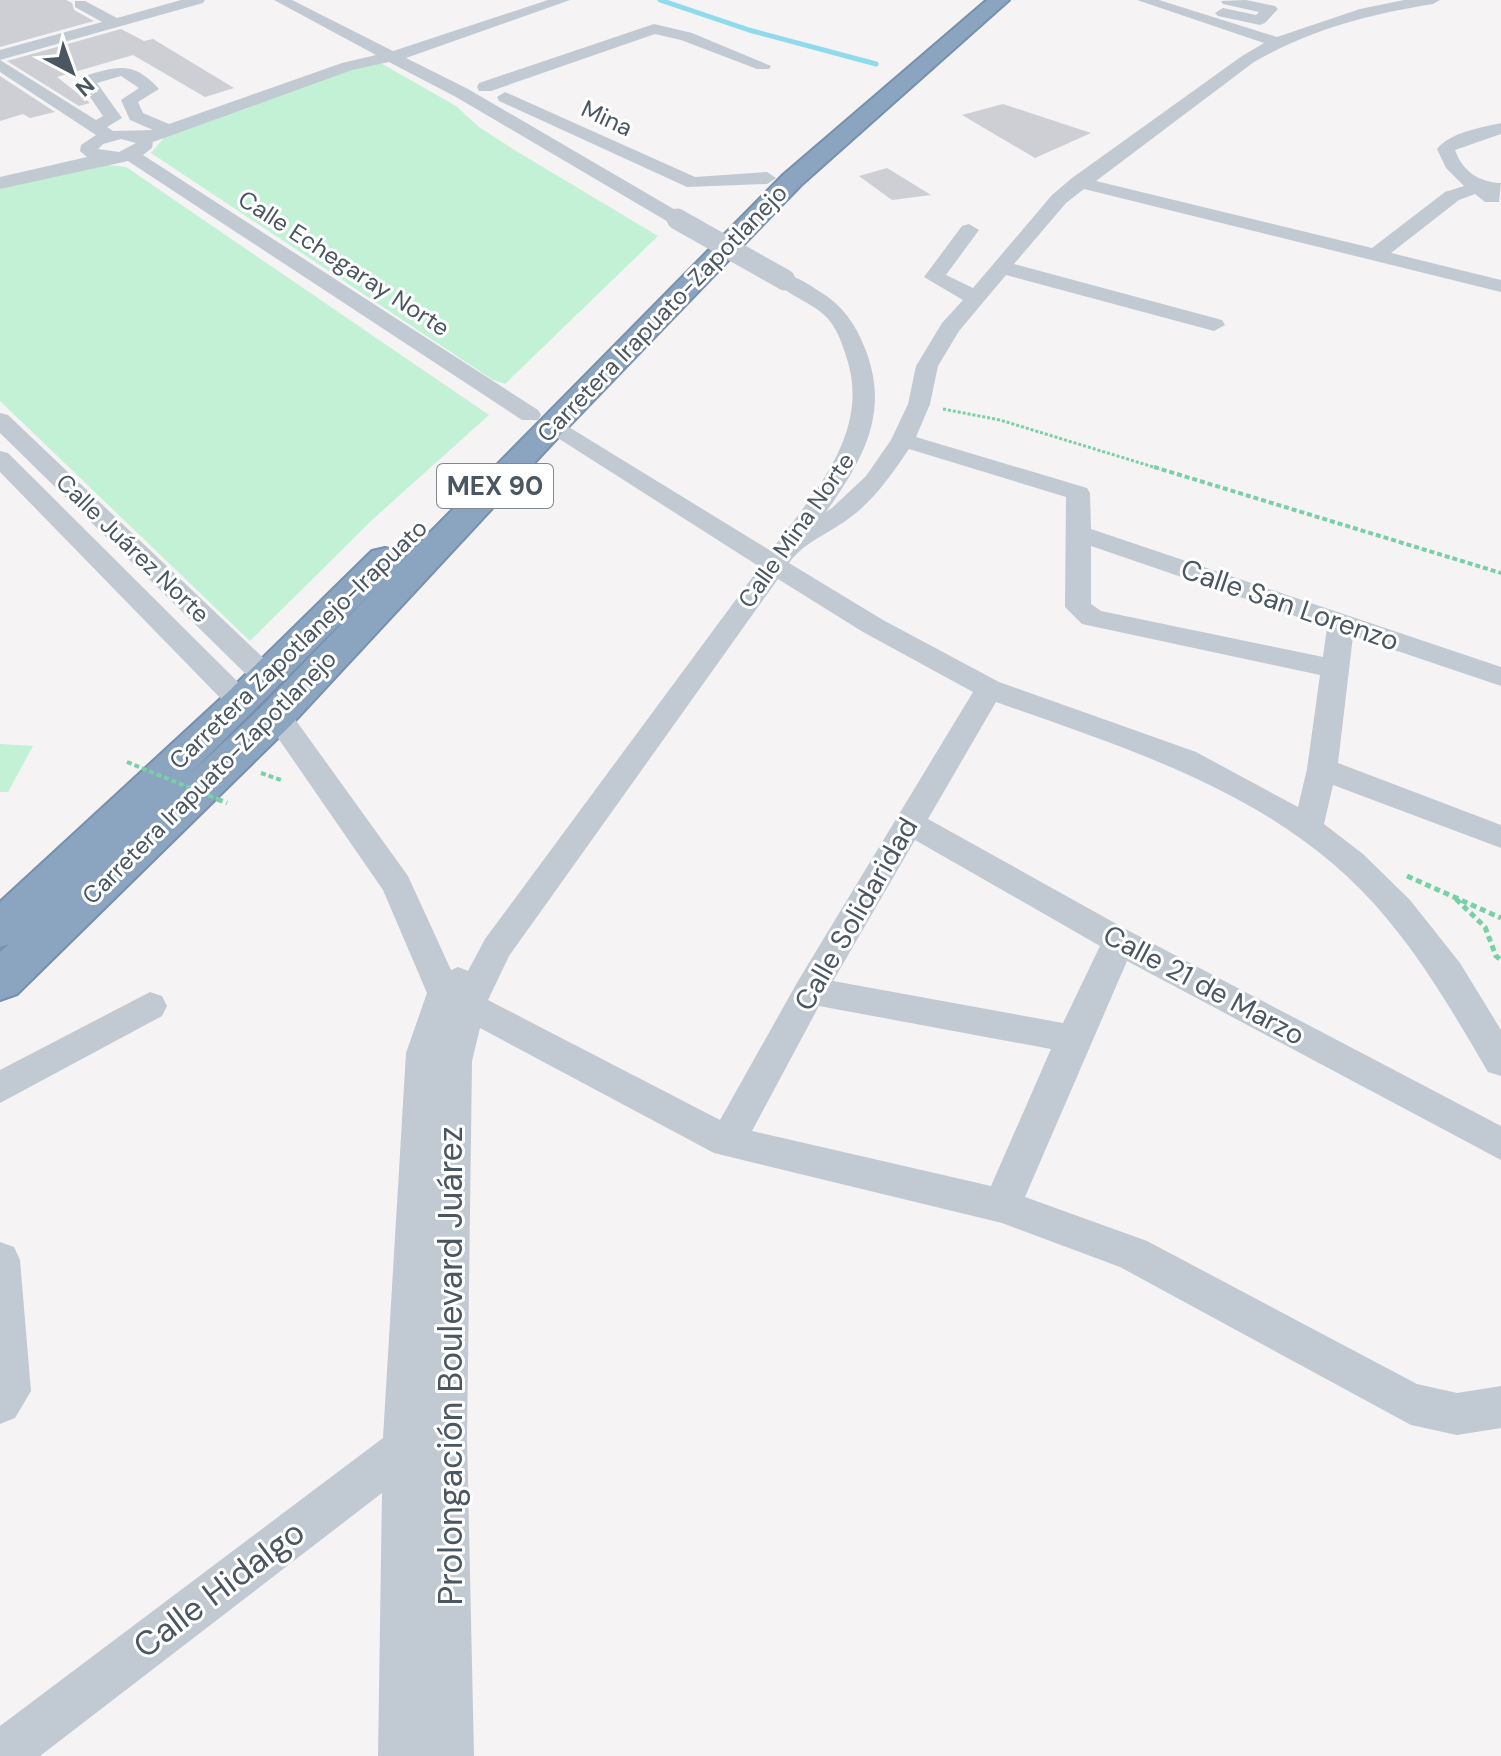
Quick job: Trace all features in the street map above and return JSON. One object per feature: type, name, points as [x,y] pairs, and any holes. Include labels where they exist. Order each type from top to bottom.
[{"type":"highway","name":"Carretera Zapotlanejo-Irapuato","points":[[0,929],[541,420],[767,178],[982,0]]},
{"type":"highway","name":"Carretera Irapuato-Zapotlanejo","points":[[0,981],[277,715],[541,420],[792,180],[999,0]]},
{"type":"street","points":[[0,55],[198,0]]},
{"type":"street","name":"Calle Mina Norte","points":[[281,0],[395,56],[785,280],[836,314],[863,369],[867,405],[858,440],[836,480],[497,948],[456,999]]},
{"type":"street","points":[[0,171],[89,151],[96,156],[348,66],[395,56],[563,0]]},
{"type":"street","points":[[1132,0],[1220,8],[1276,42]]},
{"type":"street","points":[[782,554],[841,513],[875,481],[903,440],[919,404],[927,366],[950,328],[1059,199],[1248,59],[1276,42],[1324,22],[1376,8],[1433,0]]},
{"type":"street","points":[[80,4],[116,23]]},
{"type":"street","points":[[485,87],[654,29],[686,36],[763,66]]},
{"type":"street","points":[[0,183],[140,140],[376,46]]},
{"type":"street","points":[[0,65],[102,132],[140,140]]},
{"type":"street","points":[[89,151],[90,145],[113,118],[87,81],[123,70],[151,89],[129,100],[136,116],[140,140]]},
{"type":"street","name":"Mina","points":[[431,76],[485,87],[694,183],[767,178]]},
{"type":"street","points":[[1501,128],[1455,142],[1446,149],[1447,156],[1501,205]]},
{"type":"street","name":"Calle Echegaray Norte","points":[[140,140],[541,420],[782,554],[873,626],[989,689],[1186,759],[1250,792],[1308,828],[1352,862],[1398,909],[1448,973],[1501,1061]]},
{"type":"street","points":[[1079,182],[1501,286]]},
{"type":"street","points":[[1374,256],[1452,196],[1478,187],[1501,189]]},
{"type":"street","points":[[969,230],[934,277],[976,298]]},
{"type":"street","points":[[1001,267],[1214,325]]},
{"type":"street","name":"Calle Juárez Norte","points":[[0,420],[266,677]]},
{"type":"street","points":[[903,440],[1078,493],[1078,607],[1092,618],[1335,669]]},
{"type":"street","name":"Calle Juárez Norte","points":[[0,458],[241,702]]},
{"type":"street","points":[[48,506],[78,495]]},
{"type":"street","name":"Calle San Lorenzo","points":[[1078,533],[1501,677]]},
{"type":"street","points":[[1308,828],[1322,769],[1341,623]]},
{"type":"street","name":"Calle Solidaridad","points":[[727,1142],[810,991],[989,689]]},
{"type":"street","points":[[277,715],[397,885],[456,999],[727,1142],[1002,1206],[1133,1254],[1411,1404],[1457,1414],[1501,1407]]},
{"type":"street","points":[[1322,769],[1501,837]]},
{"type":"street","name":"Calle 21 de Marzo","points":[[909,822],[1119,941],[1501,1144]]},
{"type":"street","points":[[1002,1206],[1073,1039],[1119,941]]},
{"type":"street","points":[[810,991],[1073,1039]]},
{"type":"street","name":"Prolongación Boulevard Juárez","points":[[403,1756],[425,1443],[433,1209],[454,1061],[456,999]]},
{"type":"street","points":[[0,1088],[150,1006]]},
{"type":"street","points":[[0,1260],[10,1391],[0,1403]]},
{"type":"street","name":"Prolongación Boulevard Juárez","points":[[425,1443],[449,1756]]},
{"type":"street","name":"Calle Hidalgo","points":[[0,1756],[425,1443]]},
{"type":"path","points":[[919,404],[1000,420],[1501,573]]},
{"type":"path","points":[[127,762],[227,803]]},
{"type":"path","points":[[1352,862],[1402,873],[1501,918]]},
{"type":"path","points":[[1453,896],[1485,927],[1496,956],[1501,960]]},
{"type":"green space","points":[[377,61],[456,106],[479,127],[516,151],[658,236],[505,384],[493,380],[151,153],[168,133]]},
{"type":"green space","points":[[101,164],[126,167],[489,415],[372,520],[250,641],[0,401],[0,187]]},
{"type":"green space","points":[[0,744],[33,746],[8,792],[0,792]]},
{"type":"building","points":[[0,0],[66,0],[72,3],[74,10],[94,21],[0,47]]},
{"type":"building","points":[[121,29],[144,41],[153,39],[234,88],[205,97],[133,55],[57,77],[90,103],[79,106],[7,61]]},
{"type":"building","points":[[0,76],[55,112],[30,118],[23,114],[0,121]]},
{"type":"building","points":[[1003,104],[1091,133],[1035,158],[962,115]]},
{"type":"building","points":[[887,168],[931,195],[892,200],[859,176]]},
{"type":"waterway","points":[[660,0],[749,30],[876,64]]}]
